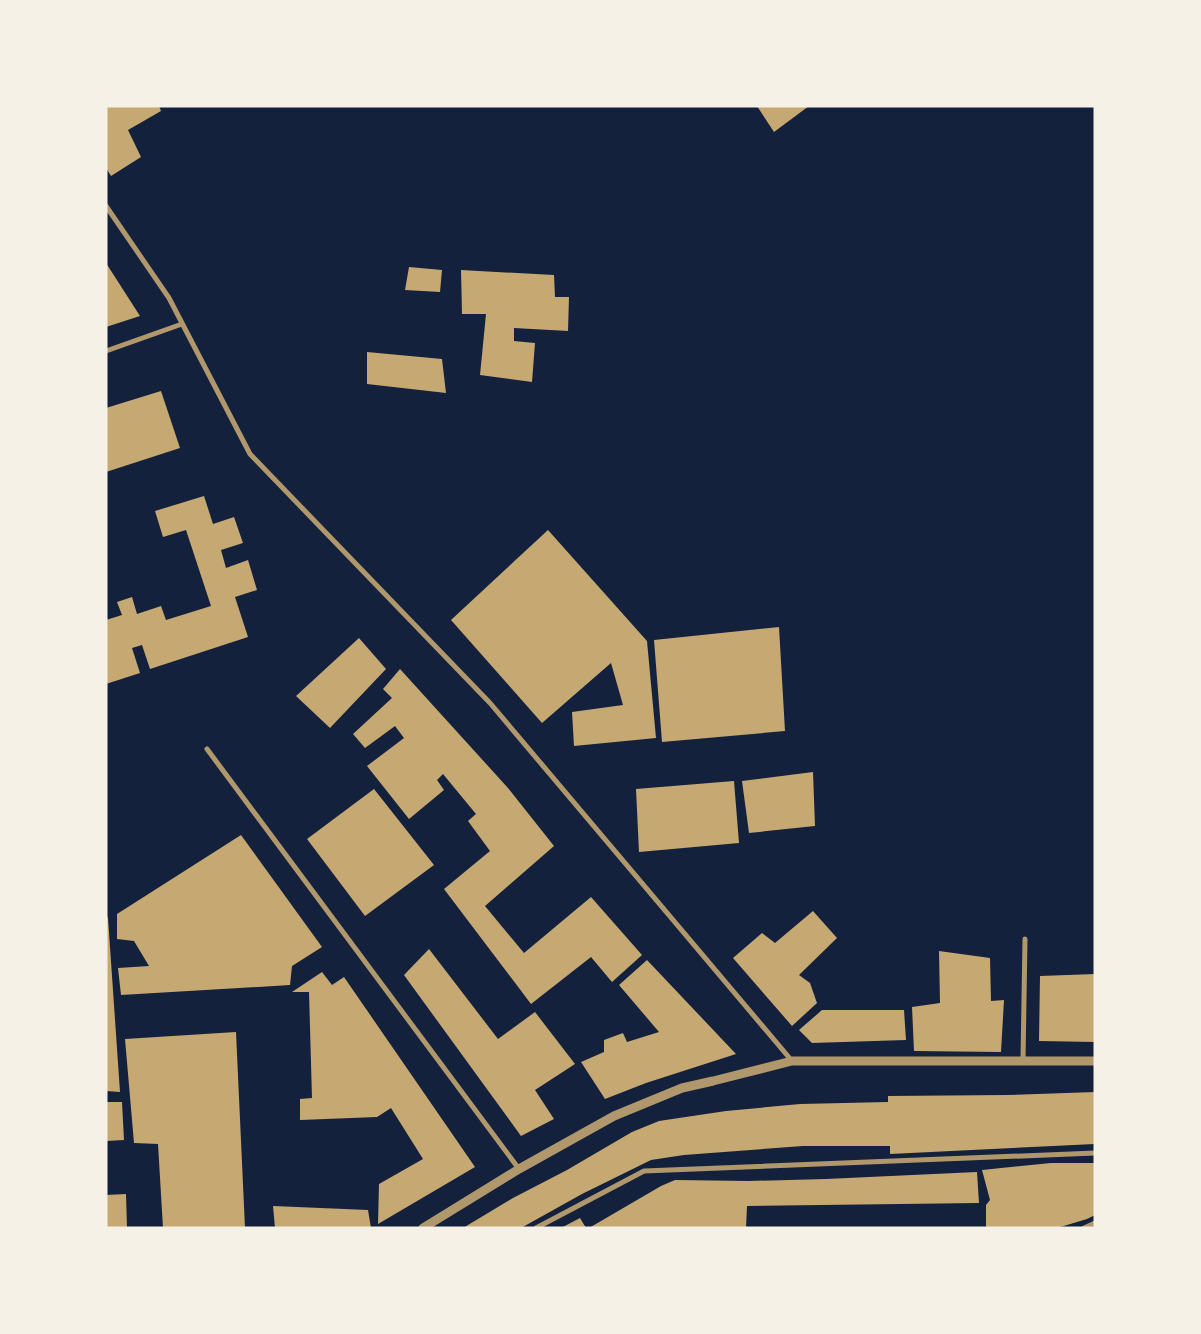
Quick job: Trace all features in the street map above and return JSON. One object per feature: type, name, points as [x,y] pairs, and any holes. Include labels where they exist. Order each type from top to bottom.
[{"type":"street","points":[[106,206],[169,298],[250,454],[490,703],[792,1061]]},
{"type":"street","points":[[106,352],[182,324]]},
{"type":"street","points":[[207,749],[519,1168]]},
{"type":"street","points":[[1023,1060],[1025,939]]},
{"type":"street","points":[[423,1228],[519,1168],[614,1116],[682,1088],[792,1061],[1095,1061]]},
{"type":"street","points":[[536,1228],[644,1171],[1095,1153]]},
{"type":"street","points":[[1084,1228],[1095,1223]]},
{"type":"building","points":[[106,106],[159,106],[161,111],[128,130],[141,157],[111,176],[106,168]]},
{"type":"building","points":[[757,106],[809,106],[774,132]]},
{"type":"building","points":[[106,263],[140,316],[106,327]]},
{"type":"building","points":[[409,267],[442,270],[440,292],[405,290]]},
{"type":"building","points":[[461,270],[554,275],[555,297],[569,297],[568,331],[514,328],[514,341],[535,343],[532,382],[480,375],[486,314],[462,314]]},
{"type":"building","points":[[367,352],[442,359],[446,393],[367,384]]},
{"type":"building","points":[[161,391],[180,448],[106,472],[106,408]]},
{"type":"building","points":[[204,496],[213,524],[234,517],[243,543],[221,550],[226,568],[248,560],[257,590],[235,597],[248,637],[150,669],[142,645],[132,648],[140,673],[106,684],[106,620],[122,615],[117,602],[132,597],[137,614],[161,606],[166,620],[211,606],[186,530],[163,537],[155,511]]},
{"type":"building","points":[[548,530],[647,641],[656,738],[574,746],[572,712],[623,705],[611,663],[542,723],[451,620]]},
{"type":"building","points":[[779,627],[785,731],[662,742],[654,640]]},
{"type":"building","points":[[359,638],[386,669],[330,728],[296,696]]},
{"type":"building","points":[[400,669],[508,788],[554,846],[485,906],[524,953],[591,897],[642,955],[612,982],[591,957],[531,1004],[444,889],[490,851],[468,821],[476,814],[443,774],[437,780],[444,790],[409,819],[367,766],[404,738],[395,726],[365,748],[353,734],[392,698],[383,689]]},
{"type":"building","points":[[813,772],[815,826],[749,833],[742,781]]},
{"type":"building","points":[[734,781],[739,843],[639,852],[636,789]]},
{"type":"building","points":[[374,789],[434,865],[365,916],[307,839]]},
{"type":"building","points":[[241,835],[322,947],[292,966],[290,985],[121,995],[118,968],[149,966],[134,941],[117,939],[117,914]]},
{"type":"building","points":[[813,911],[837,938],[799,975],[810,983],[817,1003],[792,1026],[733,958],[762,933],[775,943]]},
{"type":"building","points":[[106,915],[108,918],[120,1092],[106,1091]]},
{"type":"building","points":[[429,949],[498,1039],[535,1012],[575,1064],[535,1090],[554,1119],[521,1136],[404,975]]},
{"type":"building","points":[[939,951],[990,958],[991,1001],[1004,1000],[1001,1052],[914,1051],[912,1007],[940,1003]]},
{"type":"building","points":[[647,960],[736,1054],[646,1083],[605,1099],[581,1062],[604,1052],[604,1040],[623,1033],[627,1042],[659,1032],[619,985]]},
{"type":"building","points":[[322,972],[332,985],[344,977],[475,1167],[378,1224],[379,1184],[423,1159],[391,1108],[377,1117],[300,1120],[300,1099],[312,1098],[309,992],[292,992]]},
{"type":"building","points":[[1095,974],[1095,1042],[1039,1041],[1040,976]]},
{"type":"building","points":[[822,1010],[904,1010],[906,1040],[812,1043],[799,1030]]},
{"type":"building","points":[[236,1032],[245,1228],[163,1228],[158,1144],[134,1143],[125,1039]]},
{"type":"building","points":[[1095,1092],[1095,1144],[890,1154],[890,1146],[803,1146],[684,1155],[651,1160],[582,1194],[521,1228],[463,1228],[632,1132],[659,1121],[726,1111],[800,1104],[888,1102],[888,1096]]},
{"type":"building","points":[[106,1102],[122,1102],[124,1140],[106,1141]]},
{"type":"building","points":[[1051,1163],[1095,1163],[1095,1215],[1057,1228],[986,1228],[986,1205],[990,1200],[982,1170]]},
{"type":"building","points":[[977,1172],[979,1203],[747,1206],[746,1228],[589,1228],[661,1186],[675,1180],[826,1179]]},
{"type":"building","points":[[126,1194],[127,1228],[106,1228],[106,1195]]},
{"type":"building","points":[[273,1206],[368,1210],[371,1228],[275,1228]]},
{"type":"building","points":[[580,1218],[586,1228],[561,1228]]}]
